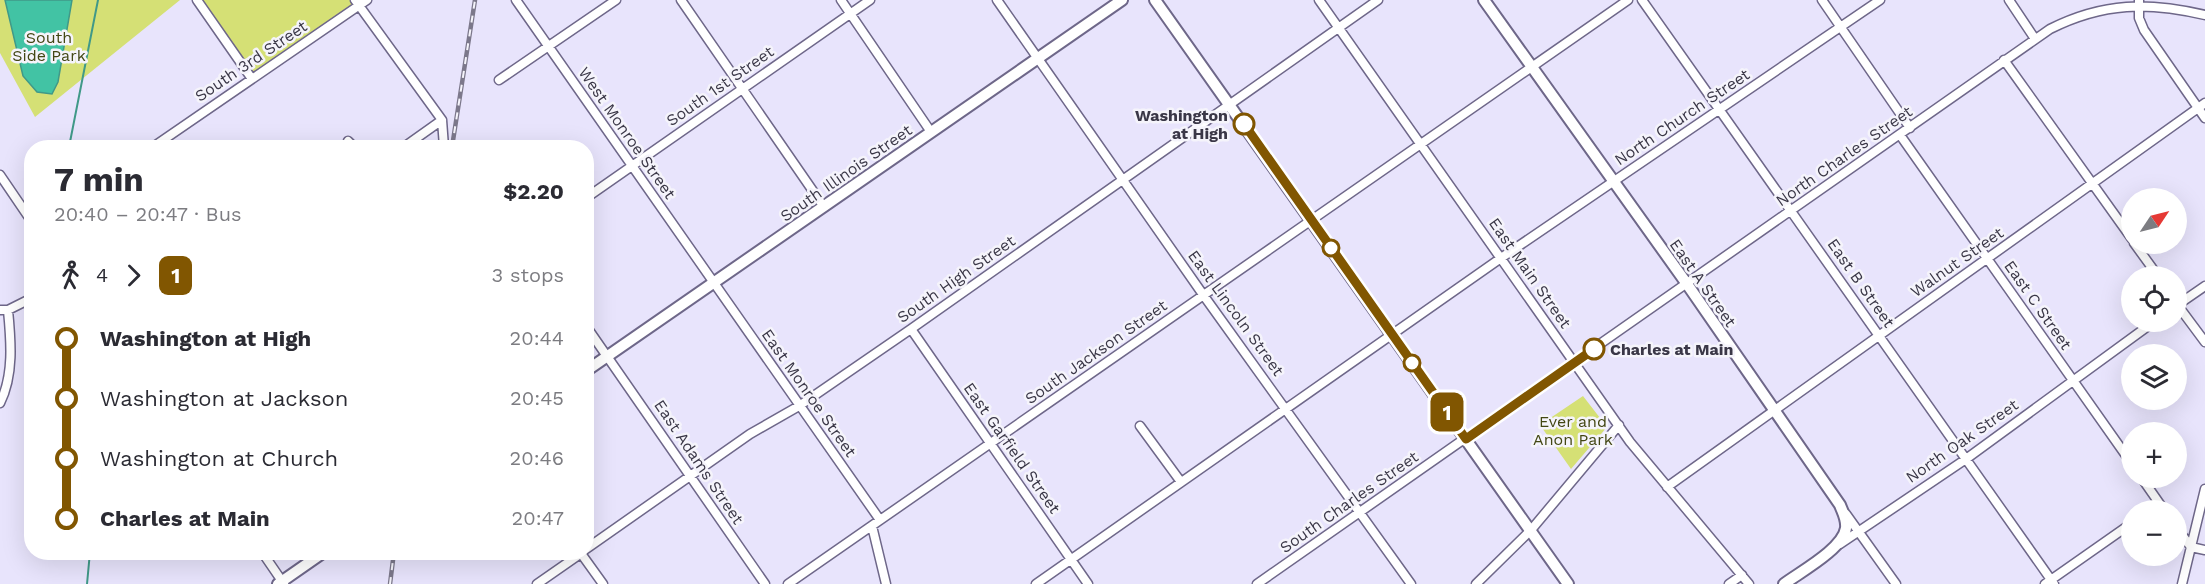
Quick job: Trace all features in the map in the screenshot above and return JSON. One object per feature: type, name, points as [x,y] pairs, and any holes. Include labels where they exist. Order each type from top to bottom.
[{"type":"main road","name":"South Illinois Street","points":[[594,366],[1122,0]]},
{"type":"main road","points":[[1155,0],[1568,584]]},
{"type":"main road","name":"East A Street","points":[[1484,0],[1687,284],[1839,505]]},
{"type":"main road","points":[[1831,551],[1846,529],[1846,519],[1839,505]]},
{"type":"main road","name":"North Oak Street","points":[[1784,584],[1831,551]]},
{"type":"main road","points":[[282,583],[313,560]]},
{"type":"street","points":[[197,0],[252,79]]},
{"type":"street","name":"West Monroe Street","points":[[516,0],[714,283]]},
{"type":"street","points":[[499,81],[616,0]]},
{"type":"street","points":[[681,0],[824,207]]},
{"type":"street","points":[[841,0],[932,132]]},
{"type":"street","name":"South 1st Street","points":[[594,192],[870,0]]},
{"type":"street","name":"East Lincoln Street","points":[[997,0],[1204,296],[1412,584]]},
{"type":"street","name":"East Main Street","points":[[1319,0],[1618,424],[1667,487],[1749,584]]},
{"type":"street","name":"South High Street","points":[[594,544],[750,434],[800,406],[911,329],[1231,106],[1378,0]]},
{"type":"street","name":"South Jackson Street","points":[[788,584],[1628,0]]},
{"type":"street","name":"East B Street","points":[[1642,0],[1880,335],[2050,583]]},
{"type":"street","points":[[1822,0],[1910,128]]},
{"type":"street","name":"North Church Street","points":[[1036,584],[1501,258],[1880,0]]},
{"type":"street","points":[[2008,0],[2035,39]]},
{"type":"street","points":[[360,2],[442,120],[443,140]]},
{"type":"street","name":"South 3rd Street","points":[[163,140],[360,2]]},
{"type":"street","points":[[2138,3],[2144,30],[2201,105],[2205,118]]},
{"type":"street","name":"North Charles Street","points":[[1575,363],[2004,60],[2067,21],[2138,3],[2205,15]]},
{"type":"street","points":[[2004,60],[2121,224]]},
{"type":"street","name":"Walnut Street","points":[[1667,487],[2201,105]]},
{"type":"street","points":[[414,140],[442,120]]},
{"type":"street","name":"East C Street","points":[[1900,135],[2121,449]]},
{"type":"street","points":[[0,175],[24,210]]},
{"type":"street","name":"East Monroe Street","points":[[714,283],[880,520]]},
{"type":"street","points":[[2187,298],[2205,286]]},
{"type":"street","points":[[0,403],[6,391],[10,364],[4,310],[24,301]]},
{"type":"street","points":[[2187,318],[2205,342]]},
{"type":"street","name":"East Garfield Street","points":[[911,329],[1088,584]]},
{"type":"street","name":"North Oak Street","points":[[1831,551],[1966,459],[2140,332]]},
{"type":"street","name":"East Adams Street","points":[[594,337],[765,584]]},
{"type":"street","name":"South Charles Street","points":[[1257,584],[1575,363]]},
{"type":"street","points":[[1476,584],[1531,530],[1618,424]]},
{"type":"street","points":[[1140,426],[1181,482]]},
{"type":"street","points":[[2182,584],[2205,489]]},
{"type":"street","name":"East A Street","points":[[1839,505],[1896,584]]},
{"type":"street","points":[[872,526],[886,584]]},
{"type":"street","points":[[2050,583],[2121,531]]},
{"type":"street","points":[[2187,542],[2191,547],[2205,550]]},
{"type":"street","points":[[267,560],[282,583]]},
{"type":"street","name":"South High Street","points":[[537,584],[572,560]]},
{"type":"street","points":[[588,560],[603,584]]},
{"type":"street","points":[[1729,584],[1742,575]]},
{"type":"green space","name":"South Side Park","points":[[0,0],[180,0],[35,117],[0,53]]},
{"type":"green space","points":[[197,0],[355,0],[357,3],[252,79]]},
{"type":"green space","name":"Ever and Anon Park","points":[[1583,396],[1607,427],[1571,469],[1540,425]]},
{"type":"shaded area","points":[[5,0],[72,0],[58,82],[52,94],[37,92],[23,76]]},
{"type":"waterway","points":[[70,140],[98,0]]},
{"type":"waterway","points":[[87,584],[89,560]]},
{"type":"railway","points":[[453,140],[475,0]]},
{"type":"railway","points":[[390,584],[393,560]]},
{"type":"bus line","name":"1","points":[[1244,124],[1466,439],[1594,349]]},
{"type":"place","name":"Washington at High","points":[[1244,124]]},
{"type":"place","name":"Charles at Main","points":[[1594,349]]}]
